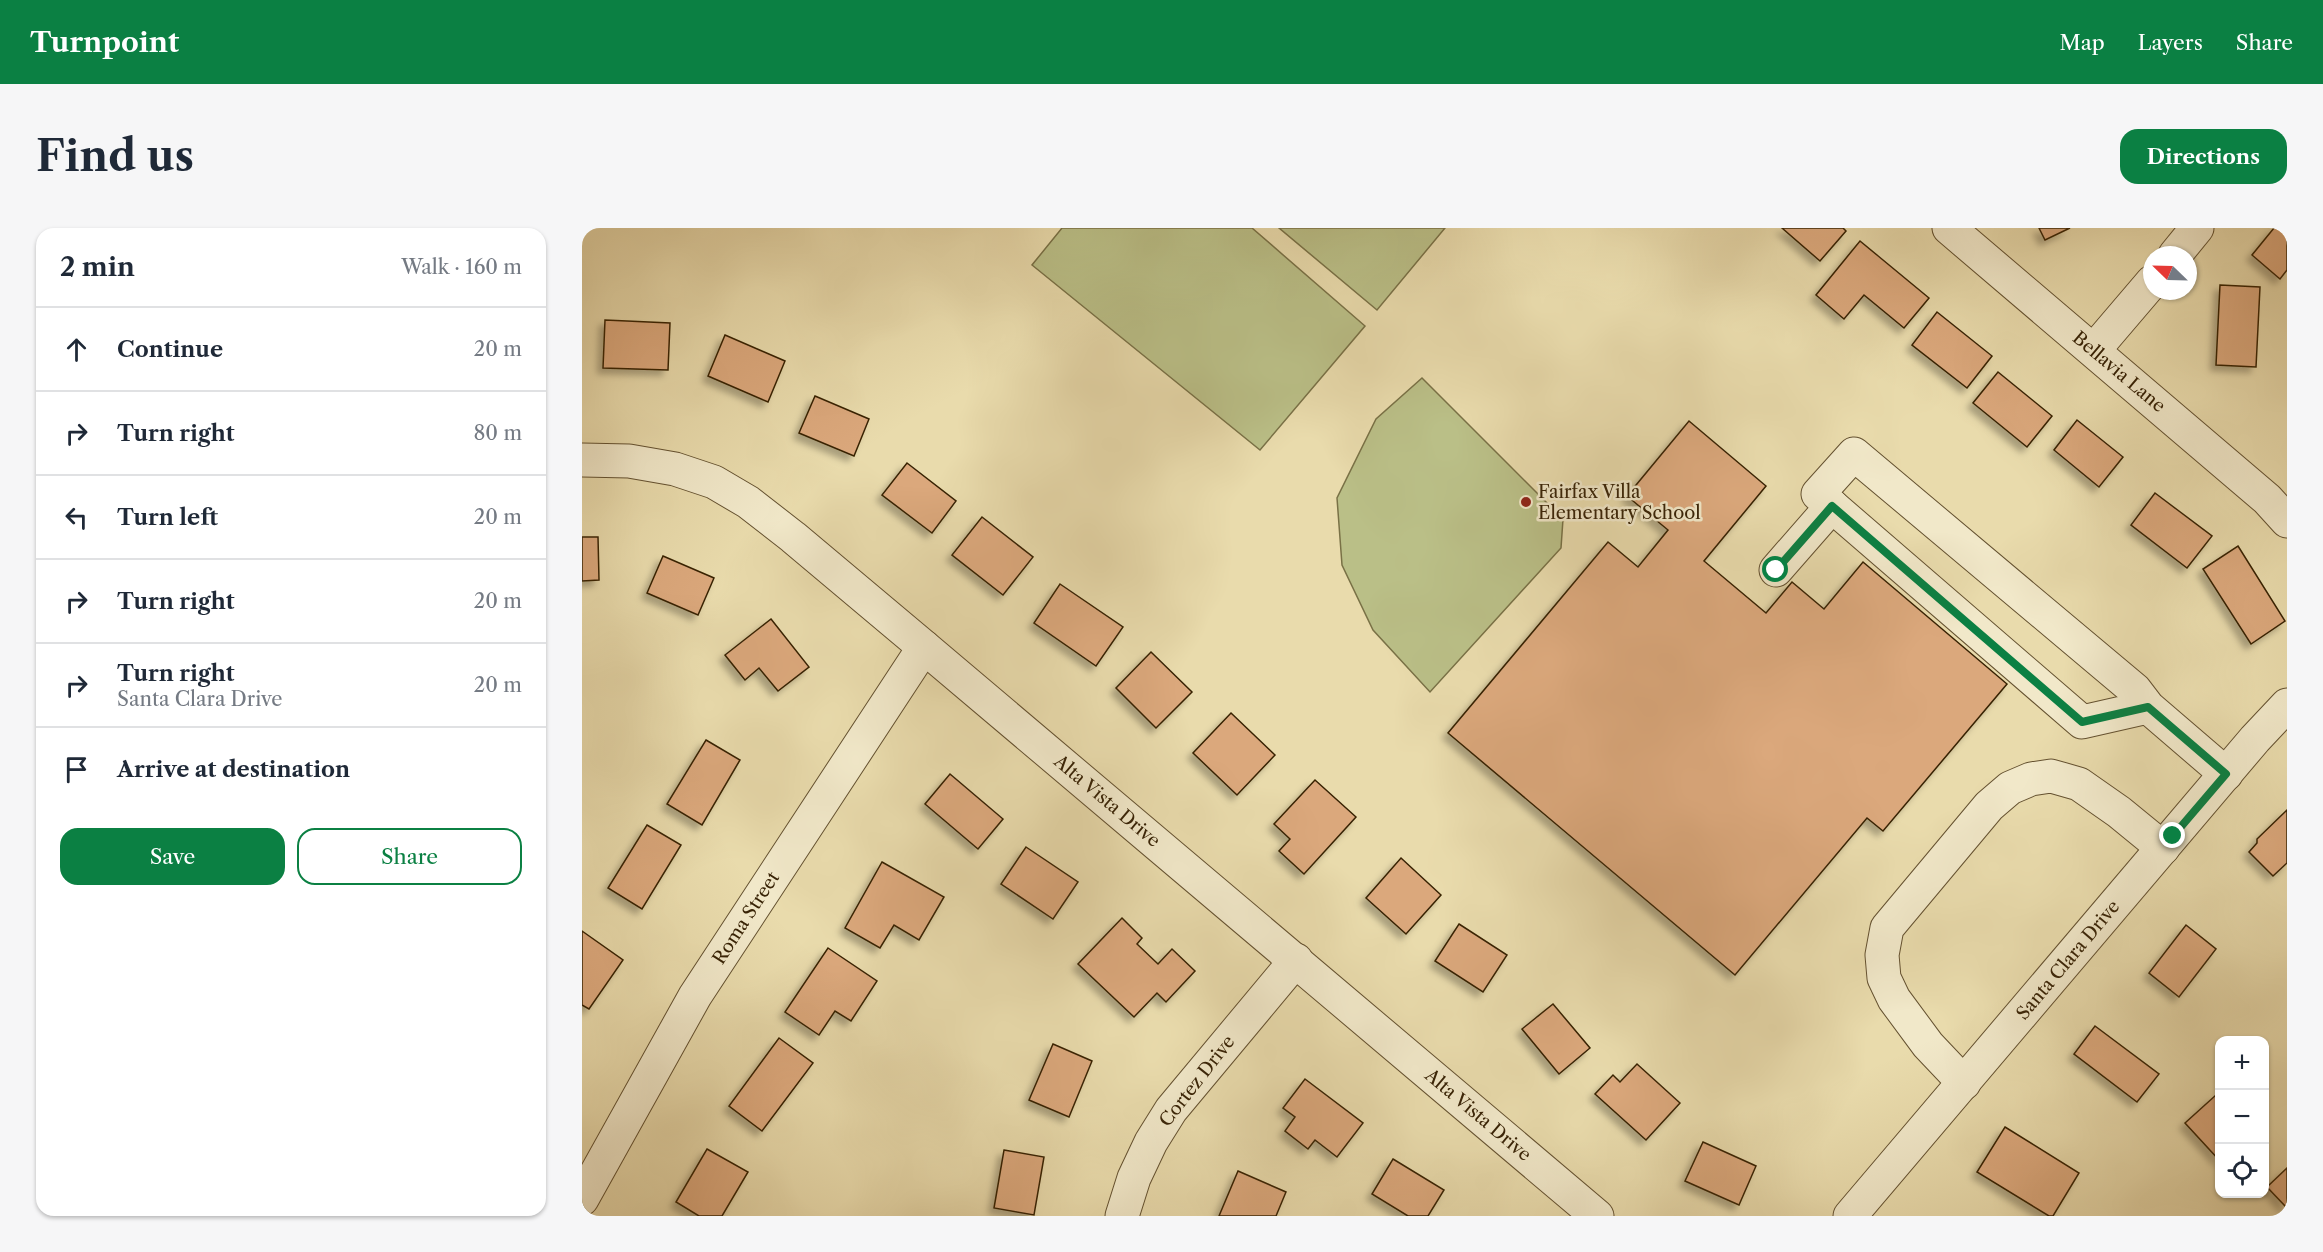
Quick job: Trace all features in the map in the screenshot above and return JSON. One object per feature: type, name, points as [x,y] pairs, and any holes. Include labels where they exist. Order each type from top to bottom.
[{"type":"street","name":"Bellavia Lane","points":[[1949,228],[2267,499],[2287,520]]},
{"type":"street","points":[[2183,246],[2198,228]]},
{"type":"street","points":[[2094,350],[2143,293]]},
{"type":"street","points":[[2148,707],[2082,722],[1818,494],[1854,454],[2135,690],[2148,707],[2226,774]]},
{"type":"street","name":"Alta Vista Drive","points":[[582,460],[629,461],[675,469],[714,482],[748,502],[924,647],[1597,1216]]},
{"type":"street","points":[[1776,570],[1832,506]]},
{"type":"street","name":"Roma Street","points":[[582,1198],[695,996],[924,647]]},
{"type":"street","name":"Santa Clara Drive","points":[[1850,1216],[2287,705]]},
{"type":"street","points":[[1964,1083],[1928,1045],[1894,999],[1884,978],[1882,955],[1887,928],[1989,806],[2010,788],[2031,778],[2051,776],[2079,784],[2119,812],[2163,848]]},
{"type":"street","name":"Cortez Drive","points":[[1122,1216],[1134,1178],[1151,1142],[1171,1110],[1296,960]]},
{"type":"green space","points":[[1062,228],[1252,228],[1365,326],[1260,450],[1032,265]]},
{"type":"green space","points":[[1279,228],[1445,228],[1377,310]]},
{"type":"green space","points":[[1422,378],[1563,519],[1561,548],[1430,692],[1373,630],[1342,565],[1337,498],[1376,419]]},
{"type":"building","points":[[1782,228],[1843,228],[1846,231],[1820,261]]},
{"type":"building","points":[[2039,228],[2070,228],[2045,240]]},
{"type":"building","points":[[2274,228],[2287,228],[2287,270],[2280,279],[2252,255]]},
{"type":"building","points":[[1860,241],[1929,298],[1904,328],[1864,295],[1844,319],[1816,295]]},
{"type":"building","points":[[2220,285],[2260,287],[2256,367],[2216,365]]},
{"type":"building","points":[[1937,312],[1992,356],[1967,388],[1912,345]]},
{"type":"building","points":[[605,320],[670,323],[668,370],[603,368]]},
{"type":"building","points":[[725,335],[785,361],[768,402],[708,376]]},
{"type":"building","points":[[1998,372],[2052,416],[2027,447],[1973,403]]},
{"type":"building","points":[[815,396],[869,419],[854,456],[799,433]]},
{"type":"building","points":[[2077,420],[2123,457],[2099,487],[2054,450]]},
{"type":"building","points":[[1689,421],[1766,486],[1704,561],[1766,613],[1792,582],[1824,609],[1863,562],[2007,684],[1883,831],[1867,818],[1735,975],[1448,733],[1608,542],[1638,567],[1668,530],[1627,496]]},
{"type":"building","points":[[907,463],[956,501],[932,533],[882,495]]},
{"type":"building","points":[[2155,493],[2212,536],[2187,568],[2131,525]]},
{"type":"building","points":[[982,517],[1033,557],[1003,595],[952,555]]},
{"type":"building","points":[[582,537],[598,537],[599,580],[582,581]]},
{"type":"building","points":[[2238,546],[2285,621],[2251,644],[2203,569]]},
{"type":"building","points":[[663,556],[714,578],[698,615],[647,593]]},
{"type":"building","points":[[1060,584],[1123,627],[1096,666],[1034,623]]},
{"type":"building","points":[[771,619],[809,667],[778,691],[759,668],[745,680],[725,655]]},
{"type":"building","points":[[1151,652],[1192,692],[1156,728],[1116,688]]},
{"type":"building","points":[[1231,713],[1275,755],[1237,795],[1193,753]]},
{"type":"building","points":[[706,740],[740,760],[702,825],[667,804]]},
{"type":"building","points":[[950,774],[1003,819],[978,849],[925,804]]},
{"type":"building","points":[[1315,780],[1356,817],[1304,874],[1279,851],[1290,839],[1274,824]]},
{"type":"building","points":[[2287,810],[2287,863],[2273,876],[2249,852],[2257,843],[2257,839]]},
{"type":"building","points":[[647,825],[681,845],[642,909],[608,888]]},
{"type":"building","points":[[1026,847],[1078,882],[1053,919],[1001,884]]},
{"type":"building","points":[[1401,858],[1441,895],[1406,934],[1366,898]]},
{"type":"building","points":[[882,862],[944,897],[919,940],[894,925],[880,948],[845,928]]},
{"type":"building","points":[[1122,918],[1142,938],[1137,944],[1158,964],[1172,949],[1195,971],[1166,1002],[1157,993],[1134,1017],[1078,964]]},
{"type":"building","points":[[1459,924],[1507,955],[1483,992],[1435,961]]},
{"type":"building","points":[[2186,925],[2216,949],[2179,997],[2149,973]]},
{"type":"building","points":[[582,931],[623,960],[589,1009],[582,1005]]},
{"type":"building","points":[[828,948],[877,981],[851,1021],[835,1011],[819,1035],[785,1012]]},
{"type":"building","points":[[1553,1004],[1590,1048],[1559,1074],[1522,1029]]},
{"type":"building","points":[[2095,1026],[2159,1074],[2137,1102],[2074,1054]]},
{"type":"building","points":[[779,1038],[813,1063],[762,1131],[729,1106]]},
{"type":"building","points":[[1053,1044],[1092,1061],[1069,1117],[1029,1100]]},
{"type":"building","points":[[1637,1064],[1680,1103],[1646,1140],[1595,1094],[1613,1075],[1620,1082]]},
{"type":"building","points":[[1305,1079],[1363,1123],[1337,1157],[1315,1140],[1308,1149],[1285,1131],[1295,1117],[1283,1108]]},
{"type":"building","points":[[2215,1096],[2215,1156],[2185,1123]]},
{"type":"building","points":[[2005,1127],[2079,1173],[2053,1216],[2049,1216],[1977,1172]]},
{"type":"building","points":[[1703,1142],[1756,1166],[1739,1205],[1685,1181]]},
{"type":"building","points":[[707,1149],[748,1172],[722,1216],[699,1216],[676,1202]]},
{"type":"building","points":[[1004,1150],[1044,1157],[1034,1215],[994,1208]]},
{"type":"building","points":[[1393,1159],[1444,1190],[1428,1216],[1408,1216],[1372,1194]]},
{"type":"building","points":[[2287,1168],[2287,1208],[2269,1189],[2269,1185]]},
{"type":"building","points":[[1238,1171],[1286,1192],[1276,1216],[1219,1216]]},
{"type":"place","name":"Fairfax Villa Elementary School","points":[[1526,502]]},
{"type":"route","points":[[1776,570],[1832,506],[2082,722],[2148,707],[2226,774],[2173,836]]}]
